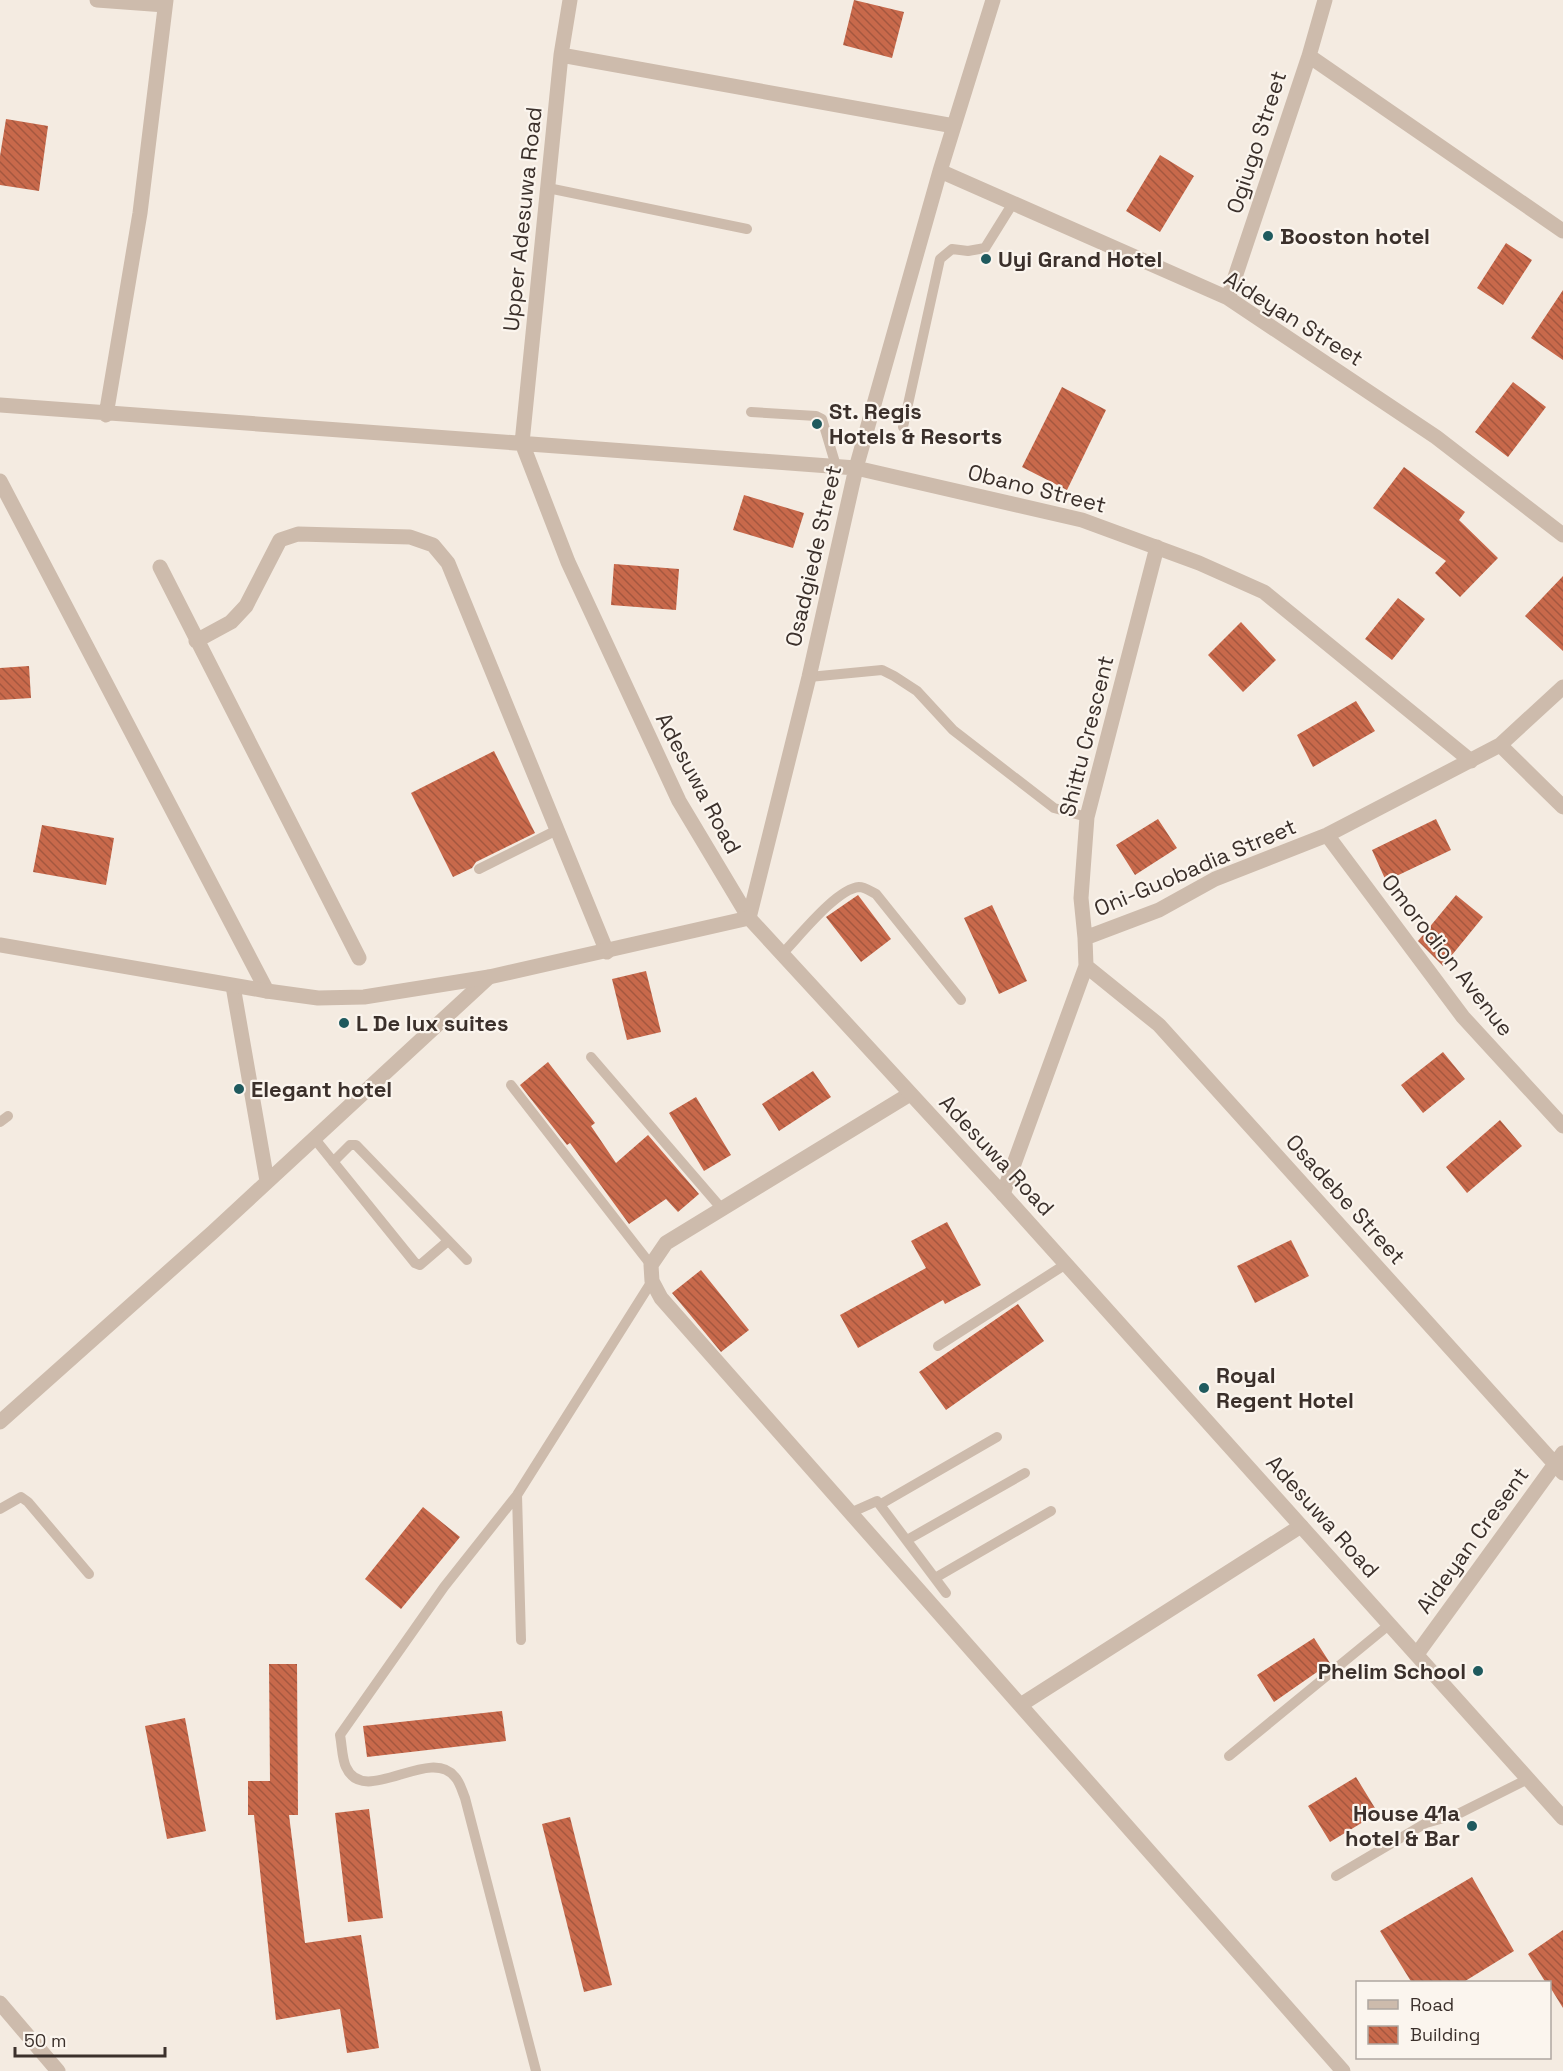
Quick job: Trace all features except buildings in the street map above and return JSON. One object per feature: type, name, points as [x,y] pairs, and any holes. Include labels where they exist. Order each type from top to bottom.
[{"type":"street","points":[[97,0],[166,2],[140,213],[106,415]]},
{"type":"street","name":"Upper Adesuwa Road","points":[[522,442],[561,55],[570,0]]},
{"type":"street","name":"Osadgiede Street","points":[[749,918],[809,677],[856,468],[940,171],[993,0]]},
{"type":"street","name":"Ogiugo Street","points":[[1228,298],[1309,56],[1325,0]]},
{"type":"street","points":[[561,55],[954,126]]},
{"type":"street","points":[[1309,56],[1563,231]]},
{"type":"street","name":"Aideyan Street","points":[[940,171],[1228,298],[1436,436],[1563,535]]},
{"type":"street","name":"Obano Street","points":[[0,405],[106,415],[522,442],[856,468],[1082,520],[1157,547],[1264,592],[1471,761]]},
{"type":"street","name":"Adesuwa Road","points":[[522,442],[568,562],[669,780],[749,918],[1003,1194],[1563,1818]]},
{"type":"street","points":[[0,481],[267,991]]},
{"type":"street","points":[[196,641],[231,622],[246,606],[280,540],[298,534],[410,537],[433,545],[447,563],[607,951]]},
{"type":"street","name":"Shittu Crescent","points":[[1085,938],[1081,897],[1087,817],[1157,547]]},
{"type":"street","points":[[160,567],[359,958]]},
{"type":"street","name":"Oni-Guobadia Street","points":[[1003,1194],[1086,966],[1085,938],[1160,910],[1215,879],[1327,835],[1471,761],[1500,745],[1563,687]]},
{"type":"street","points":[[1500,745],[1563,807]]},
{"type":"street","name":"Omorodion Avenue","points":[[1327,835],[1463,1017],[1563,1126]]},
{"type":"street","points":[[0,945],[267,991],[318,998],[364,997],[489,977],[749,918]]},
{"type":"street","name":"Osadebe Street","points":[[1086,966],[1159,1025],[1560,1464]]},
{"type":"street","points":[[0,1422],[489,977]]},
{"type":"street","points":[[233,986],[267,1181]]},
{"type":"street","points":[[910,1094],[666,1243],[652,1273],[661,1298],[725,1374],[1022,1704],[1343,2071]]},
{"type":"street","name":"Aideyan Cresent","points":[[1417,1654],[1560,1464]]},
{"type":"street","points":[[1022,1704],[1301,1526]]},
{"type":"street","points":[[0,2003],[58,2071]]},
{"type":"lane","points":[[548,188],[747,229]]},
{"type":"lane","points":[[903,427],[940,259],[952,249],[968,251],[985,248],[1013,203]]},
{"type":"lane","points":[[751,412],[816,416],[822,419],[837,466]]},
{"type":"lane","points":[[809,677],[882,670],[894,676],[917,691],[953,730],[1054,808],[1087,817]]},
{"type":"lane","points":[[479,868],[557,830]]},
{"type":"lane","points":[[782,954],[838,896],[851,888],[862,887],[876,894],[961,1000]]},
{"type":"lane","points":[[591,1057],[722,1209]]},
{"type":"lane","points":[[511,1085],[652,1273],[517,1494],[444,1587],[340,1735],[346,1768],[357,1780],[367,1783],[417,1770],[446,1769],[455,1776],[465,1798],[536,2071]]},
{"type":"lane","points":[[314,1138],[414,1263],[420,1265],[426,1262],[448,1241]]},
{"type":"lane","points":[[333,1162],[350,1145],[356,1145],[467,1260]]},
{"type":"lane","points":[[938,1346],[1066,1264]]},
{"type":"lane","points":[[881,1504],[997,1437]]},
{"type":"lane","points":[[907,1540],[1025,1473]]},
{"type":"lane","points":[[517,1494],[521,1640]]},
{"type":"lane","points":[[0,1509],[21,1497],[28,1502],[89,1574]]},
{"type":"lane","points":[[850,1514],[872,1501],[881,1504],[946,1593]]},
{"type":"lane","points":[[935,1578],[1051,1511]]},
{"type":"lane","points":[[1229,1756],[1390,1624]]},
{"type":"lane","points":[[1336,1876],[1426,1823],[1458,1814],[1528,1779]]},
{"type":"place","name":"Booston hotel","points":[[1268,236]]},
{"type":"place","name":"Uyi Grand Hotel","points":[[986,259]]},
{"type":"place","name":"St. Regis Hotels & Resorts","points":[[817,424]]},
{"type":"place","name":"L De lux suites","points":[[344,1023]]},
{"type":"place","name":"Elegant hotel","points":[[239,1089]]},
{"type":"place","name":"Royal Regent Hotel","points":[[1204,1388]]},
{"type":"place","name":"Phelim School","points":[[1478,1671]]},
{"type":"place","name":"House 41a hotel & Bar","points":[[1472,1826]]}]
